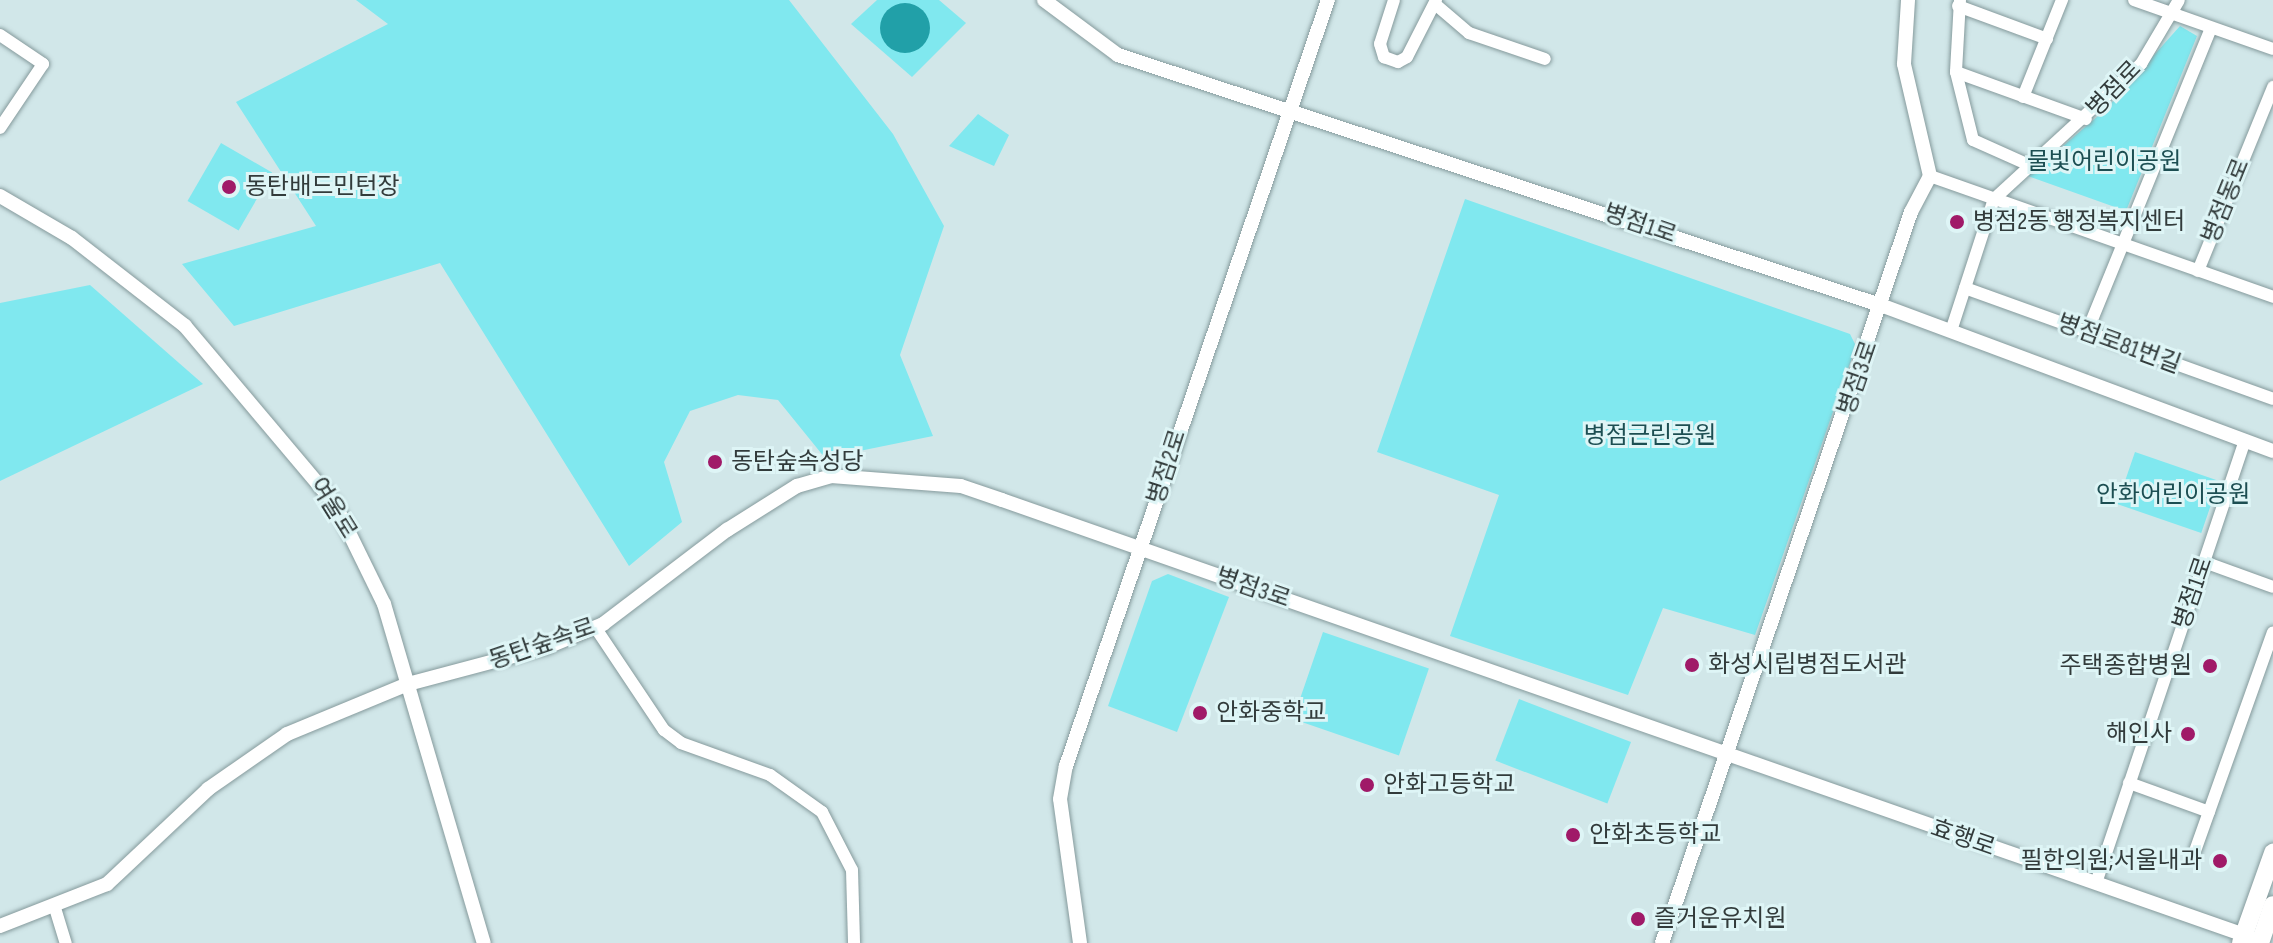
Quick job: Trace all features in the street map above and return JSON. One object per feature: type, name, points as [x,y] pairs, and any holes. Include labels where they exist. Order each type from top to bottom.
[{"type":"main road","points":[[2255,941],[2273,853]]},
{"type":"main road","points":[[2255,941],[2273,905]]},
{"type":"street","name":"병점1로","points":[[1044,0],[1118,55],[1289,107],[1883,306],[2273,451]]},
{"type":"street","name":"병점2로","points":[[1080,943],[1060,799],[1140,549],[1328,0]]},
{"type":"street","points":[[1394,0],[1380,44],[1384,57],[1398,62],[1407,57],[1436,2],[1469,33],[1545,59]]},
{"type":"street","points":[[1908,0],[1904,64],[1930,176],[2198,271],[2271,292]]},
{"type":"street","points":[[2023,97],[2062,0]]},
{"type":"street","points":[[2134,0],[2273,49]]},
{"type":"street","name":"병점로","points":[[1994,199],[2086,119],[2141,64],[2179,0]]},
{"type":"street","points":[[2031,166],[1973,140],[1956,72],[1959,3],[2047,39]]},
{"type":"street","points":[[2087,332],[2211,28]]},
{"type":"street","points":[[0,35],[43,64],[0,128]]},
{"type":"street","points":[[1956,72],[2086,119]]},
{"type":"street","name":"병점동로","points":[[2198,271],[2273,87]]},
{"type":"street","name":"병점3로","points":[[1662,943],[1883,306],[1911,212],[1930,176]]},
{"type":"street","name":"여울로","points":[[0,196],[72,238],[185,326],[271,421],[335,504],[384,604],[484,943]]},
{"type":"street","points":[[1951,331],[1994,199]]},
{"type":"street","name":"병점로81번길","points":[[1965,288],[2273,399]]},
{"type":"street","name":"병점1로","points":[[2096,883],[2245,440]]},
{"type":"street","name":"동탄숲속로","points":[[0,926],[55,908],[107,884],[208,789],[274,742],[408,684],[547,647],[595,627],[727,530],[797,486],[831,476],[961,486],[1140,549]]},
{"type":"street","name":"병점3로","points":[[1140,549],[1729,752]]},
{"type":"street","points":[[2204,562],[2273,587]]},
{"type":"street","points":[[595,627],[664,730],[681,743],[770,775],[822,812],[852,870],[854,943]]},
{"type":"street","points":[[2195,851],[2273,632]]},
{"type":"street","name":"효행로","points":[[1729,752],[2255,941]]},
{"type":"street","points":[[2129,783],[2209,812]]},
{"type":"street","points":[[55,908],[66,943]]},
{"type":"green space","points":[[356,0],[789,0],[893,134],[944,226],[900,355],[933,436],[825,458],[778,400],[738,395],[690,411],[664,462],[682,522],[629,566],[440,263],[234,326],[182,264],[316,226],[236,102],[388,24]]},
{"type":"green space","points":[[877,0],[939,0],[966,23],[912,77],[851,24]]},
{"type":"green space","name":"물빛어린이공원","points":[[2180,26],[2197,36],[2126,211],[2028,176],[2105,110]]},
{"type":"green space","points":[[978,114],[1009,135],[994,166],[949,146]]},
{"type":"green space","name":"동탄배드민턴장","points":[[221,143],[272,172],[239,231],[188,201]]},
{"type":"green space","name":"병점근린공원","points":[[1465,199],[1850,334],[1856,346],[1755,635],[1663,608],[1628,695],[1450,636],[1499,495],[1377,452]]},
{"type":"green space","points":[[90,285],[203,384],[0,481],[0,303]]},
{"type":"green space","name":"안화어린이공원","points":[[2135,452],[2219,481],[2201,533],[2117,504]]},
{"type":"green space","points":[[1168,574],[1229,597],[1177,732],[1108,706],[1152,581]]},
{"type":"green space","points":[[1323,632],[1429,668],[1399,755],[1293,719]]},
{"type":"green space","points":[[1519,699],[1631,742],[1607,804],[1495,761]]},
{"type":"shaded area","points":[[905,3],[923,10],[930,28],[923,46],[905,53],[887,46],[880,28],[887,10]]},
{"type":"place","name":"동탄배드민턴장","points":[[229,187]]},
{"type":"place","name":"병점2동 행정복지센터","points":[[1957,222]]},
{"type":"place","name":"동탄숲속성당","points":[[715,462]]},
{"type":"place","name":"화성시립병점도서관","points":[[1692,665]]},
{"type":"place","name":"주택종합병원","points":[[2210,666]]},
{"type":"place","name":"안화중학교","points":[[1200,713]]},
{"type":"place","name":"해인사","points":[[2188,734]]},
{"type":"place","name":"안화고등학교","points":[[1367,785]]},
{"type":"place","name":"안화초등학교","points":[[1573,835]]},
{"type":"place","name":"필한의원;서울내과","points":[[2220,861]]},
{"type":"place","name":"즐거운유치원","points":[[1638,919]]}]
